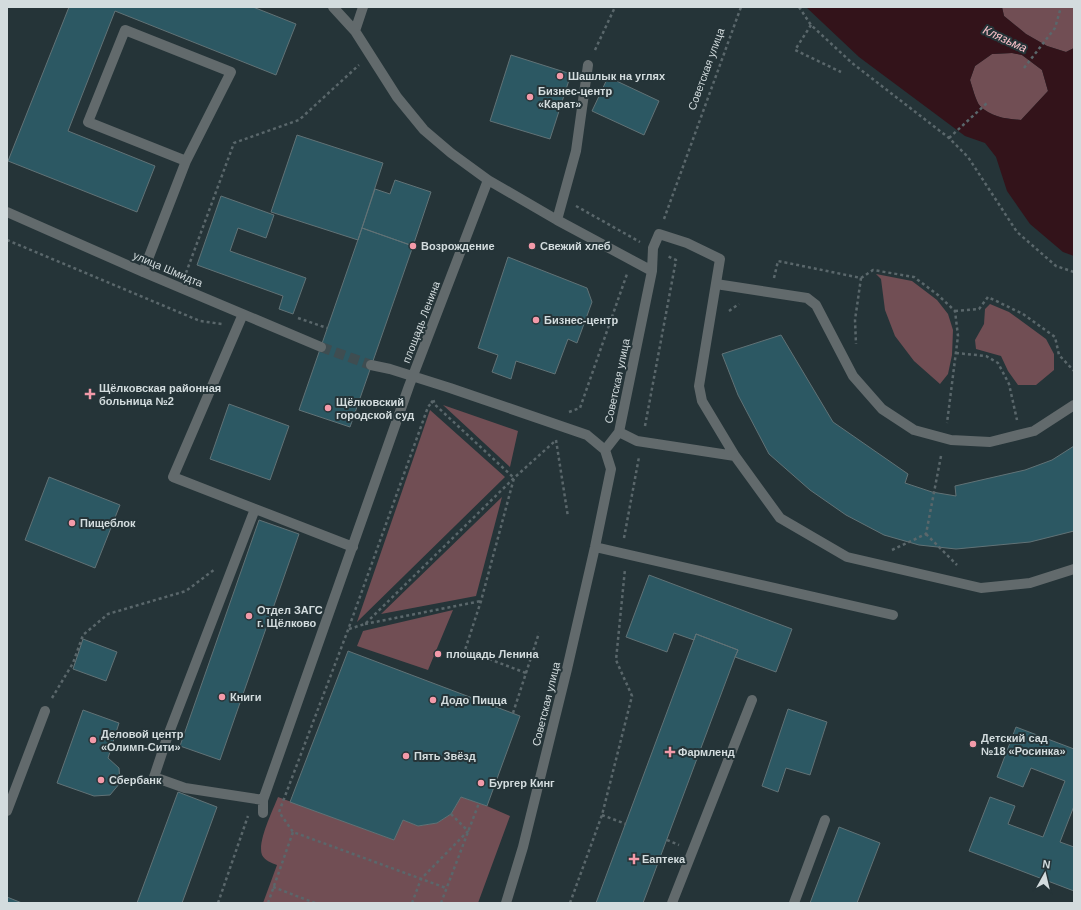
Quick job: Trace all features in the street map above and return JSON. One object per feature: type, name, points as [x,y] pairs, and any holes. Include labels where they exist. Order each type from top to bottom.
[{"type":"street","points":[[333,7],[355,31],[397,97],[424,130],[488,180],[557,220],[652,271]]},
{"type":"street","points":[[355,31],[363,7]]},
{"type":"street","points":[[143,272],[186,161],[231,72],[125,30],[88,122],[186,161]]},
{"type":"street","points":[[557,220],[576,151],[588,65]]},
{"type":"street","name":"площадь Ленина","points":[[263,814],[262,800],[408,389],[488,180]]},
{"type":"street","name":"улица Шмидта","points":[[7,212],[143,272],[321,347]]},
{"type":"street","points":[[659,234],[687,243],[720,259],[699,386],[702,401],[735,456],[780,518],[847,557],[981,588],[1030,583],[1074,569]]},
{"type":"street","name":"Советская улица","points":[[506,903],[526,832],[595,548],[611,469],[606,450],[619,432],[652,271],[653,248],[659,234]]},
{"type":"street","points":[[716,284],[807,298],[816,305],[852,376],[882,409],[914,430],[951,440],[990,442],[1034,431],[1074,405]]},
{"type":"street","points":[[243,314],[172,476],[352,547]]},
{"type":"street","points":[[371,365],[413,376],[587,435],[606,450]]},
{"type":"street","points":[[619,432],[637,441],[735,456]]},
{"type":"street","points":[[254,509],[167,738],[154,777],[185,788],[262,800]]},
{"type":"street","points":[[595,548],[893,615]]},
{"type":"street","points":[[672,903],[752,700]]},
{"type":"street","points":[[7,811],[45,711]]},
{"type":"street","points":[[794,903],[825,820]]},
{"type":"path","points":[[588,65],[615,7]]},
{"type":"path","name":"Советская улица","points":[[659,234],[742,7]]},
{"type":"path","points":[[799,7],[811,25],[852,63],[949,138],[968,157],[1017,232],[1056,266],[1074,272]]},
{"type":"path","points":[[1024,68],[1055,28],[1061,7]]},
{"type":"path","points":[[811,25],[795,50],[841,72]]},
{"type":"path","points":[[185,275],[234,143],[299,120],[369,55]]},
{"type":"path","points":[[949,138],[987,103]]},
{"type":"path","points":[[7,240],[200,321],[237,326]]},
{"type":"path","points":[[568,412],[580,408],[639,241]]},
{"type":"path","points":[[771,293],[778,261],[861,278],[873,270],[914,277],[938,294],[954,311],[958,336],[947,424]]},
{"type":"path","points":[[858,349],[855,343],[854,320],[861,278]]},
{"type":"path","points":[[954,311],[979,309],[988,297],[1023,314],[1054,337],[1059,355],[1074,371]]},
{"type":"path","points":[[727,318],[729,311],[744,301]]},
{"type":"path","points":[[956,353],[986,356],[998,362],[1009,384],[1017,421]]},
{"type":"path","points":[[408,389],[432,402],[514,478]]},
{"type":"path","points":[[440,399],[432,402],[428,408],[348,630],[279,812],[293,832],[446,888]]},
{"type":"path","points":[[1010,422],[1024,418]]},
{"type":"path","points":[[942,423],[952,425]]},
{"type":"path","points":[[365,624],[558,436]]},
{"type":"path","points":[[549,437],[556,439]]},
{"type":"path","points":[[556,439],[568,517]]},
{"type":"path","points":[[926,534],[941,456]]},
{"type":"path","points":[[514,478],[465,650],[526,673]]},
{"type":"path","points":[[892,550],[926,534]]},
{"type":"path","points":[[926,534],[961,569],[953,568]]},
{"type":"path","points":[[45,711],[73,663],[83,635],[108,614],[186,591],[215,568]]},
{"type":"path","points":[[348,630],[365,624],[480,601]]},
{"type":"path","points":[[513,713],[539,633]]},
{"type":"path","points":[[570,903],[602,815],[632,696]]},
{"type":"path","points":[[441,903],[479,803]]},
{"type":"path","points":[[218,903],[249,813]]},
{"type":"path","points":[[450,814],[468,831]]},
{"type":"path","points":[[602,815],[626,824]]},
{"type":"path","points":[[412,903],[421,879],[468,831]]},
{"type":"path","points":[[268,903],[293,832]]},
{"type":"path","points":[[273,887],[315,903]]},
{"type":"shaded area","points":[[1002,7],[1074,7],[1074,48],[1066,52],[1047,46],[1026,34],[1004,16]]},
{"type":"shaded area","points":[[1012,53],[1022,55],[1042,70],[1048,91],[1021,120],[999,117],[984,110],[977,101],[970,80],[975,66],[992,54]]},
{"type":"shaded area","points":[[876,274],[912,281],[937,300],[948,314],[953,330],[952,355],[948,374],[940,384],[914,361],[895,336],[885,310],[881,279]]},
{"type":"shaded area","points":[[990,304],[1009,312],[1046,339],[1054,354],[1054,370],[1036,385],[1018,385],[1008,371],[1001,356],[976,349],[975,340],[984,324],[985,309]]},
{"type":"shaded area","points":[[443,405],[518,431],[510,467]]},
{"type":"shaded area","points":[[430,410],[505,477],[357,622]]},
{"type":"shaded area","points":[[502,497],[476,596],[381,614]]},
{"type":"shaded area","points":[[453,610],[428,670],[357,646],[363,631]]},
{"type":"shaded area","points":[[278,797],[394,840],[403,820],[418,826],[437,823],[451,814],[461,797],[510,816],[478,903],[263,903],[277,865],[269,862],[263,857],[261,849],[266,826]]},
{"type":"water","name":"Клязьма","points":[[806,7],[1002,7],[1004,16],[1026,34],[1047,46],[1066,52],[1074,48],[1074,256],[1063,252],[1030,224],[1007,191],[996,157],[985,143],[965,136],[859,57]],"holes":[[[1012,53],[1022,55],[1042,70],[1048,91],[1021,120],[1004,118],[984,110],[976,98],[970,80],[975,66],[992,54]]]},
{"type":"building","points":[[69,7],[253,7],[296,24],[276,75],[115,11],[68,131],[155,166],[137,212],[8,161]]},
{"type":"building","name":"Бизнес-центр «Карат»","points":[[511,55],[571,74],[550,139],[490,121]]},
{"type":"building","points":[[608,77],[659,101],[644,135],[592,111]]},
{"type":"building","points":[[297,135],[383,163],[358,240],[271,212]]},
{"type":"building","points":[[395,180],[431,192],[413,246],[362,228],[375,189],[390,194]]},
{"type":"building","points":[[221,196],[274,215],[266,238],[238,228],[230,251],[306,278],[293,314],[279,309],[283,296],[197,265]]},
{"type":"building","points":[[362,228],[413,246],[350,427],[299,410]]},
{"type":"building","name":"Бизнес-центр","points":[[508,257],[587,288],[592,302],[577,343],[568,339],[555,374],[516,361],[511,379],[492,372],[498,355],[478,348]]},
{"type":"building","points":[[781,335],[833,422],[908,474],[905,483],[932,492],[956,496],[955,486],[1025,470],[1052,460],[1074,446],[1074,531],[1030,542],[956,549],[919,545],[884,535],[846,515],[810,490],[769,454],[738,395],[722,354]]},
{"type":"building","points":[[229,404],[289,426],[270,480],[210,459]]},
{"type":"building","name":"Пищеблок","points":[[49,477],[120,505],[95,568],[25,540]]},
{"type":"building","points":[[259,520],[299,534],[220,760],[180,746]]},
{"type":"building","points":[[649,575],[792,629],[776,672],[735,657],[738,650],[696,634],[694,640],[674,633],[667,652],[626,637]]},
{"type":"building","points":[[696,634],[738,650],[643,903],[596,903]]},
{"type":"building","points":[[83,639],[117,652],[106,681],[73,669]]},
{"type":"building","name":"Пять Звёзд","points":[[348,651],[520,716],[487,806],[461,797],[451,814],[437,823],[418,826],[403,820],[394,840],[290,802]]},
{"type":"building","points":[[788,709],[827,722],[810,775],[786,768],[778,792],[762,786]]},
{"type":"building","name":"Деловой центр «Олимп-Сити»","points":[[83,710],[119,723],[108,758],[119,768],[120,783],[110,795],[94,796],[57,783]]},
{"type":"building","points":[[1016,727],[1074,749],[1074,806],[1060,842],[1074,847],[1074,891],[969,851],[990,797],[1015,806],[1008,824],[1043,837],[1065,781],[1031,768],[1023,787],[997,777]]},
{"type":"building","points":[[178,792],[217,807],[182,903],[137,903]]},
{"type":"building","points":[[839,827],[880,843],[857,903],[810,903]]},
{"type":"building","points":[[7,897],[22,903],[7,903]]},
{"type":"tunnel","points":[[321,347],[371,365]]},
{"type":"place","name":"Шашлык на углях","points":[[560,76]]},
{"type":"place","name":"Бизнес-центр «Карат»","points":[[530,97]]},
{"type":"place","name":"Возрождение","points":[[413,246]]},
{"type":"place","name":"Свежий хлеб","points":[[532,246]]},
{"type":"place","name":"Бизнес-центр","points":[[536,320]]},
{"type":"place","name":"Щёлковская районная больница №2","points":[[90,394]]},
{"type":"place","name":"Щёлковский городской суд","points":[[328,408]]},
{"type":"place","name":"Пищеблок","points":[[72,523]]},
{"type":"place","name":"Отдел ЗАГС г. Щёлково","points":[[249,616]]},
{"type":"place","name":"площадь Ленина","points":[[438,654]]},
{"type":"place","name":"Книги","points":[[222,697]]},
{"type":"place","name":"Додо Пицца","points":[[433,700]]},
{"type":"place","name":"Деловой центр «Олимп-Сити»","points":[[93,740]]},
{"type":"place","name":"Детский сад №18 «Росинка»","points":[[973,744]]},
{"type":"place","name":"Фармленд","points":[[670,752]]},
{"type":"place","name":"Пять Звёзд","points":[[406,756]]},
{"type":"place","name":"Сбербанк","points":[[101,780]]},
{"type":"place","name":"Бургер Кинг","points":[[481,783]]},
{"type":"place","name":"Еаптека","points":[[634,859]]}]
